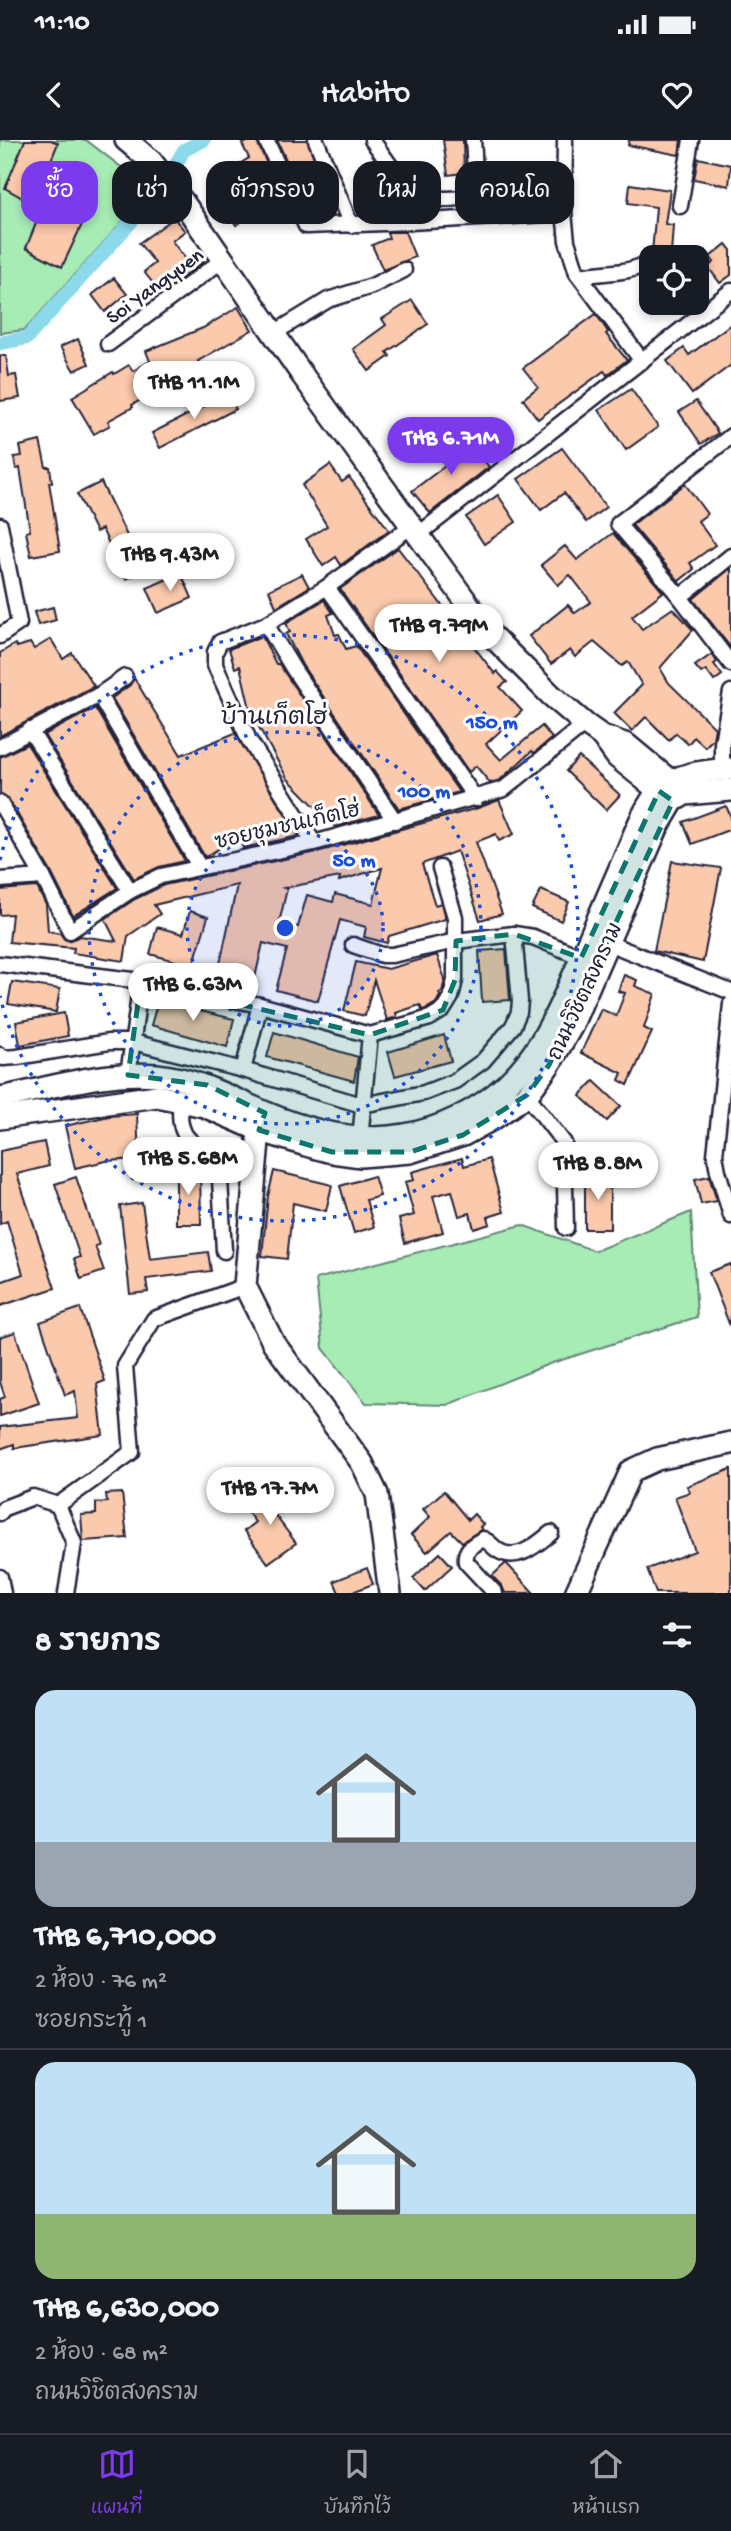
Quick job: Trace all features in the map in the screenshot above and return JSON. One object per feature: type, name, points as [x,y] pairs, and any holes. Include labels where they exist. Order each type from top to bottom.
[{"type":"main road","points":[[126,140],[151,161],[225,259],[489,634],[551,695],[602,736],[617,757],[672,792],[731,790]]},
{"type":"main road","points":[[672,792],[695,773],[727,769]]},
{"type":"main road","name":"ถนนวิชิตสงคราม","points":[[0,1098],[128,1075],[156,1075],[207,1085],[262,1122],[332,1152],[361,1156],[410,1152],[463,1135],[527,1095],[550,1065],[571,1027],[672,792]]},
{"type":"main road","name":"ถนนวิชิตสงคราม","points":[[0,1118],[157,1096],[262,1122],[360,1139],[401,1136],[445,1124],[483,1104],[514,1080],[534,1054],[556,1017],[640,822],[672,792]]},
{"type":"main road","points":[[262,1122],[245,1286],[273,1342],[362,1463],[377,1494],[390,1593]]},
{"type":"main road","points":[[576,1593],[631,1471],[657,1459],[731,1443]]},
{"type":"street","points":[[266,140],[306,226],[371,224]]},
{"type":"street","points":[[316,140],[351,225]]},
{"type":"street","points":[[441,198],[466,196],[472,190],[476,174],[473,140]]},
{"type":"street","points":[[565,140],[565,161]]},
{"type":"street","points":[[680,206],[691,140]]},
{"type":"street","points":[[375,141],[388,161]]},
{"type":"street","points":[[565,224],[567,241],[577,273],[642,361]]},
{"type":"street","name":"Soi Yangyuen","points":[[108,344],[225,259]]},
{"type":"street","points":[[577,273],[580,276],[639,268]]},
{"type":"street","points":[[274,332],[328,300],[372,286],[404,270]]},
{"type":"street","points":[[314,844],[249,740],[215,665],[215,652],[220,642],[266,624],[416,529],[642,361],[731,291]]},
{"type":"street","points":[[731,436],[618,524],[680,597],[731,664]]},
{"type":"street","points":[[0,527],[19,623],[0,636]]},
{"type":"street","points":[[680,597],[731,556]]},
{"type":"street","points":[[327,587],[476,799]]},
{"type":"street","points":[[266,624],[395,821]]},
{"type":"street","points":[[0,747],[99,695],[125,677]]},
{"type":"street","points":[[727,769],[722,743],[731,692]]},
{"type":"street","points":[[99,695],[199,866]]},
{"type":"street","name":"ซอยชุมชนเก็ตโฮ่","points":[[43,877],[70,931],[130,891],[161,876],[314,844],[504,789],[585,724]]},
{"type":"street","points":[[30,730],[130,891]]},
{"type":"street","points":[[0,803],[43,877],[0,880]]},
{"type":"street","points":[[0,964],[141,982],[260,1005],[370,1035],[430,1018],[443,1010],[451,997],[455,980],[455,918],[440,867]]},
{"type":"street","points":[[0,1055],[3,1058],[17,1058],[109,1042],[133,1042],[243,1070],[362,1105],[424,1093],[455,1081],[482,1061],[513,1026],[520,1001],[514,934]]},
{"type":"street","points":[[353,945],[382,955],[514,934],[533,937],[581,957]]},
{"type":"street","points":[[608,943],[731,992]]},
{"type":"street","points":[[128,1075],[141,982]]},
{"type":"street","points":[[731,1004],[715,1155],[731,1216]]},
{"type":"street","points":[[243,1070],[260,1005]]},
{"type":"street","points":[[360,1139],[370,1035]]},
{"type":"street","points":[[527,1095],[564,1143],[566,1228]]},
{"type":"street","points":[[181,1100],[178,1119],[186,1138],[219,1161],[224,1251]]},
{"type":"street","points":[[58,1505],[132,1452],[125,1366],[154,1319],[245,1286]]},
{"type":"street","points":[[0,1513],[4,1508],[33,1497],[58,1505],[74,1543],[66,1593]]},
{"type":"street","points":[[495,1593],[466,1562],[468,1549],[483,1539],[497,1550],[516,1555],[528,1550],[551,1533]]},
{"type":"street","points":[[0,1577],[3,1593]]},
{"type":"highlighted area","points":[[659,791],[673,801],[549,1065],[527,1095],[463,1135],[410,1152],[332,1152],[259,1130],[265,1113],[207,1085],[128,1075],[141,981],[370,1035],[443,1010],[455,980],[456,941],[514,934],[581,958]]},
{"type":"green space","points":[[0,140],[86,140],[113,161],[112,224],[120,224],[25,330],[0,333]]},
{"type":"green space","points":[[691,1212],[697,1317],[549,1364],[447,1405],[366,1403],[323,1348],[316,1279],[522,1225],[595,1251]]},
{"type":"building","points":[[25,140],[51,140],[58,143],[51,161],[21,161],[21,197],[5,188]]},
{"type":"building","points":[[256,140],[266,161],[244,161],[249,158],[242,144]]},
{"type":"building","points":[[277,140],[307,140],[315,161],[286,161]]},
{"type":"building","points":[[443,140],[463,140],[464,161],[455,161],[455,174],[448,175]]},
{"type":"building","points":[[629,140],[681,140],[679,155],[628,145]]},
{"type":"building","points":[[698,158],[731,165],[729,186],[694,179]]},
{"type":"building","points":[[630,184],[670,190],[665,224],[673,225],[672,245],[653,245],[656,207],[628,203]]},
{"type":"building","points":[[36,224],[82,224],[62,267],[26,248]]},
{"type":"building","points":[[166,224],[179,224],[185,231],[172,241],[188,262],[198,254],[204,261],[156,297],[151,291],[156,287],[144,272],[155,263],[139,243]]},
{"type":"building","points":[[389,232],[405,232],[415,257],[383,270],[372,245],[389,238]]},
{"type":"building","points":[[726,244],[731,250],[731,275],[720,283],[709,268],[714,262],[710,257]]},
{"type":"building","points":[[114,278],[127,294],[105,312],[92,295]]},
{"type":"building","points":[[412,300],[428,324],[387,352],[390,356],[369,371],[353,349],[386,325],[382,319]]},
{"type":"building","points":[[238,307],[252,330],[198,361],[200,364],[174,377],[164,387],[108,421],[110,425],[94,434],[72,397],[129,365],[133,371],[150,361],[146,351],[203,328]]},
{"type":"building","points":[[596,314],[608,332],[606,334],[627,360],[607,375],[604,371],[538,419],[523,399],[538,387],[523,368]]},
{"type":"building","points":[[731,324],[731,365],[692,394],[667,361],[684,348],[689,355]]},
{"type":"building","points":[[78,339],[89,364],[74,371],[60,347]]},
{"type":"building","points":[[0,356],[6,356],[9,376],[16,375],[20,398],[0,401]]},
{"type":"building","points":[[631,389],[658,427],[626,450],[599,410]]},
{"type":"building","points":[[228,394],[236,409],[160,448],[152,433]]},
{"type":"building","points":[[696,401],[718,433],[701,444],[679,412]]},
{"type":"building","points":[[40,441],[46,467],[50,467],[52,482],[49,482],[60,551],[31,556],[26,532],[30,531],[20,468],[16,469],[14,457],[22,456],[20,446]]},
{"type":"building","points":[[470,441],[489,467],[430,513],[412,491],[446,465],[443,461]]},
{"type":"building","points":[[562,448],[606,507],[586,522],[564,493],[541,510],[518,479]]},
{"type":"building","points":[[330,465],[342,482],[349,477],[389,530],[341,565],[336,557],[323,566],[306,539],[327,526],[302,485]]},
{"type":"building","points":[[101,482],[144,571],[126,579],[102,529],[96,532],[77,494]]},
{"type":"building","points":[[685,484],[707,514],[698,521],[715,545],[690,563],[694,569],[679,581],[632,525]]},
{"type":"building","points":[[498,495],[516,522],[484,544],[466,517]]},
{"type":"building","points":[[613,533],[663,592],[632,616],[642,629],[673,608],[693,630],[660,668],[669,683],[715,728],[713,739],[705,747],[694,737],[688,744],[676,733],[669,740],[646,717],[632,731],[614,713],[642,685],[628,662],[622,666],[594,642],[575,657],[570,650],[551,664],[529,636],[568,605],[575,613],[591,602],[570,575],[558,585],[541,565],[565,546],[577,560]]},
{"type":"building","points":[[398,548],[495,674],[497,671],[507,682],[500,687],[522,711],[486,744],[501,760],[542,726],[552,738],[534,753],[532,751],[500,780],[490,783],[476,766],[469,772],[340,589]]},
{"type":"building","points":[[731,568],[731,648],[693,599]]},
{"type":"building","points":[[181,573],[192,598],[158,613],[147,588]]},
{"type":"building","points":[[302,574],[309,587],[276,607],[269,590]]},
{"type":"building","points":[[324,600],[333,613],[328,615],[335,635],[339,634],[346,649],[356,646],[459,792],[399,809],[302,665],[286,634],[290,632],[286,623]]},
{"type":"building","points":[[53,607],[56,620],[38,625],[34,612]]},
{"type":"building","points":[[262,636],[276,664],[279,664],[379,815],[335,827],[287,778],[251,713],[240,666],[235,668],[229,649]]},
{"type":"building","points":[[51,639],[63,659],[72,653],[94,686],[0,736],[0,653],[15,644],[17,647],[30,643],[34,649]]},
{"type":"building","points":[[712,654],[717,662],[714,664],[722,675],[714,681],[706,670],[701,673],[695,666]]},
{"type":"building","points":[[134,678],[181,755],[235,733],[299,836],[243,848],[238,837],[205,857],[112,698],[130,685]]},
{"type":"building","points":[[95,708],[185,861],[159,867],[134,879],[44,735]]},
{"type":"building","points":[[27,744],[117,888],[73,916],[8,798],[0,793],[0,757]]},
{"type":"building","points":[[579,757],[620,795],[606,810],[566,771]]},
{"type":"building","points":[[499,800],[514,834],[499,841],[496,834],[476,842],[502,914],[480,920],[457,851],[422,864],[435,905],[441,903],[445,919],[389,936],[387,943],[364,937],[366,927],[340,920],[318,1001],[276,990],[287,949],[263,943],[254,982],[218,973],[237,885],[154,905],[160,914],[128,936],[124,961],[73,953],[74,948],[9,942],[12,914],[0,915],[0,890],[37,887],[46,905],[48,931],[60,933],[69,941],[80,936],[116,941],[105,919],[135,899],[164,885],[317,852]],"holes":[[[382,868],[373,904],[335,894],[333,902],[307,895],[298,927],[279,923],[287,889],[284,888],[340,877],[339,881]]]},
{"type":"building","points":[[726,806],[731,817],[731,829],[692,844],[683,822]]},
{"type":"building","points":[[672,861],[721,868],[703,962],[654,951]]},
{"type":"building","points":[[541,890],[569,902],[561,921],[532,908]]},
{"type":"building","points":[[190,911],[208,917],[193,966],[150,954],[157,927],[183,934]]},
{"type":"building","points":[[506,949],[510,1000],[482,1002],[479,951]]},
{"type":"building","points":[[437,955],[445,980],[436,1003],[422,1010],[420,1005],[396,1013],[397,1017],[387,1020],[374,980],[365,1016],[344,1011],[356,962],[388,969]]},
{"type":"building","points":[[624,975],[637,980],[635,986],[655,994],[644,1028],[652,1032],[628,1085],[619,1080],[622,1073],[581,1053],[601,1009],[616,1016],[625,993],[618,991]]},
{"type":"building","points":[[12,982],[60,989],[56,1012],[8,1004]]},
{"type":"building","points":[[158,1001],[234,1019],[227,1047],[151,1025]]},
{"type":"building","points":[[64,1013],[68,1036],[20,1045],[16,1022]]},
{"type":"building","points":[[274,1032],[358,1057],[354,1081],[267,1057]]},
{"type":"building","points":[[444,1035],[451,1061],[395,1076],[388,1052]]},
{"type":"building","points":[[594,1081],[621,1106],[607,1121],[580,1096]]},
{"type":"building","points":[[137,1114],[139,1159],[106,1161],[75,1168],[65,1126],[109,1116]]},
{"type":"building","points":[[44,1142],[49,1166],[17,1174],[55,1288],[0,1306],[0,1282],[23,1274],[7,1221],[0,1224],[0,1151]]},
{"type":"building","points":[[462,1158],[464,1166],[489,1159],[504,1212],[488,1217],[490,1224],[474,1229],[470,1213],[459,1216],[452,1191],[433,1196],[443,1232],[405,1243],[399,1219],[414,1215],[405,1182],[414,1180],[412,1172]]},
{"type":"building","points":[[200,1170],[201,1224],[176,1224],[176,1171]]},
{"type":"building","points":[[274,1171],[332,1185],[326,1211],[293,1203],[287,1259],[262,1256],[268,1196]]},
{"type":"building","points":[[585,1175],[610,1175],[610,1229],[585,1229]]},
{"type":"building","points":[[374,1176],[380,1196],[366,1200],[374,1227],[354,1233],[340,1186]]},
{"type":"building","points":[[709,1176],[717,1201],[701,1204],[695,1179]]},
{"type":"building","points":[[76,1177],[99,1245],[95,1246],[104,1271],[81,1279],[74,1259],[80,1257],[55,1184]]},
{"type":"building","points":[[142,1203],[150,1259],[208,1252],[211,1271],[146,1279],[148,1292],[130,1294],[120,1206]]},
{"type":"building","points":[[731,1264],[731,1326],[730,1326],[709,1272]]},
{"type":"building","points":[[80,1308],[105,1381],[97,1384],[103,1435],[14,1448],[14,1444],[0,1449],[0,1427],[78,1418],[75,1391],[65,1395],[40,1322]]},
{"type":"building","points":[[15,1332],[39,1403],[0,1416],[0,1399],[5,1397],[0,1382],[0,1337]]},
{"type":"building","points":[[731,1469],[731,1593],[656,1593],[647,1569],[695,1551],[675,1497],[690,1492],[687,1486]]},
{"type":"building","points":[[288,1486],[294,1495],[272,1511],[296,1543],[268,1563],[244,1531],[255,1522],[245,1509],[257,1500],[261,1506]]},
{"type":"building","points":[[444,1491],[468,1520],[474,1514],[483,1524],[480,1527],[482,1529],[462,1542],[451,1531],[427,1552],[411,1535],[430,1517],[423,1509]]},
{"type":"building","points":[[122,1493],[127,1538],[83,1541],[81,1515],[96,1514],[96,1503],[107,1502],[106,1494]]},
{"type":"building","points":[[440,1553],[452,1566],[425,1591],[413,1578]]},
{"type":"building","points":[[506,1563],[534,1593],[505,1593],[492,1576]]},
{"type":"building","points":[[367,1568],[373,1584],[350,1593],[339,1593],[334,1581]]},
{"type":"waterway","points":[[0,343],[27,338],[164,185],[184,150],[204,140]]},
{"type":"district","name":"บ้านเก็ตโฮ่","points":[[274,716]]}]
